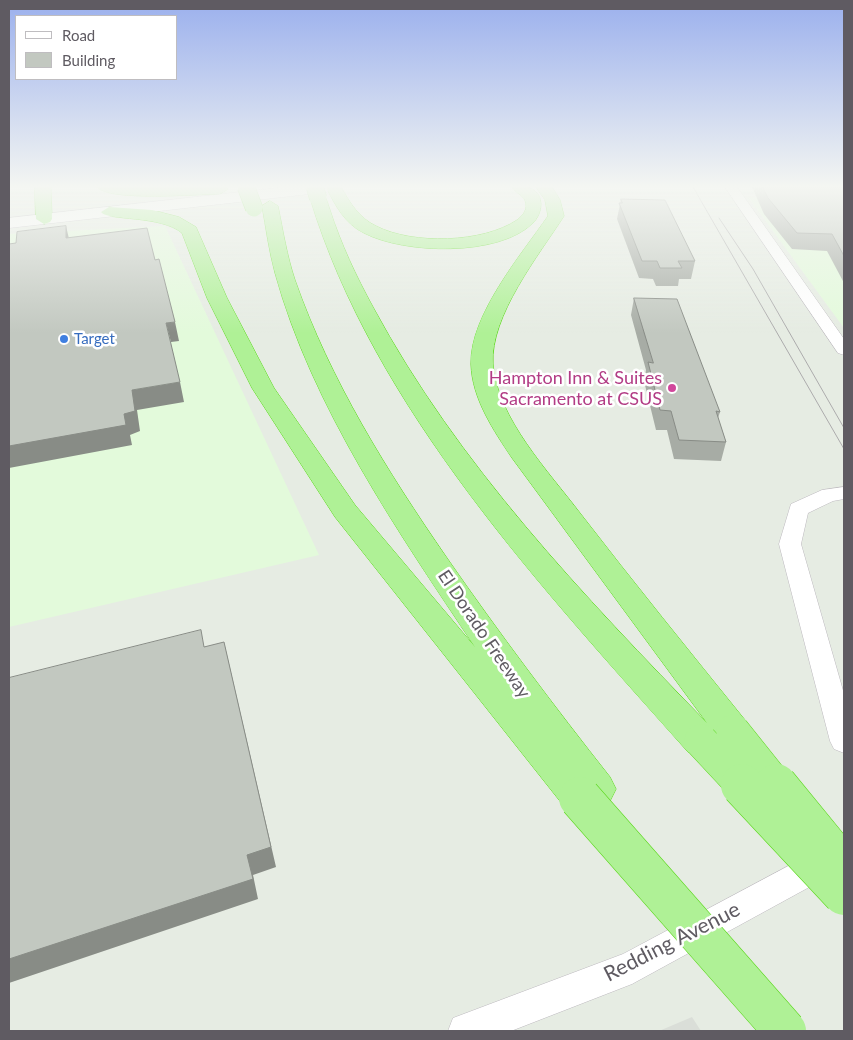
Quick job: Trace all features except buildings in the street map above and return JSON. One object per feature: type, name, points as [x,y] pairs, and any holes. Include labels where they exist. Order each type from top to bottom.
[{"type":"highway","points":[[192,236],[216,298],[264,388],[345,511],[588,793],[785,1031]]},
{"type":"highway","name":"El Dorado Freeway","points":[[274,236],[294,302],[316,356],[371,462],[408,521],[588,793],[792,1031]]},
{"type":"highway","points":[[330,236],[330,240],[369,322],[441,436],[509,527],[574,604],[717,736],[844,868]]},
{"type":"highway","points":[[388,236],[424,242],[468,242],[498,236]]},
{"type":"highway","points":[[544,236],[487,331],[482,363],[490,399],[515,443],[588,544],[717,736],[844,894]]},
{"type":"street","points":[[765,236],[844,350]]},
{"type":"street","points":[[844,493],[829,495],[798,509],[790,544],[844,741]]},
{"type":"street","name":"Redding Avenue","points":[[466,1031],[632,968],[844,851]]},
{"type":"shaded area","points":[[9,236],[169,236],[319,555],[9,627]]},
{"type":"shaded area","points":[[776,236],[844,236],[844,328]]},
{"type":"shaded area","points":[[692,1017],[701,1031],[659,1031]]},
{"type":"tram line","points":[[721,236],[844,449]]},
{"type":"tram line","points":[[731,236],[753,269],[844,428]]},
{"type":"place","name":"Target","points":[[64,339]]},
{"type":"place","name":"Hampton Inn & Suites Sacramento at CSUS","points":[[672,388]]}]
